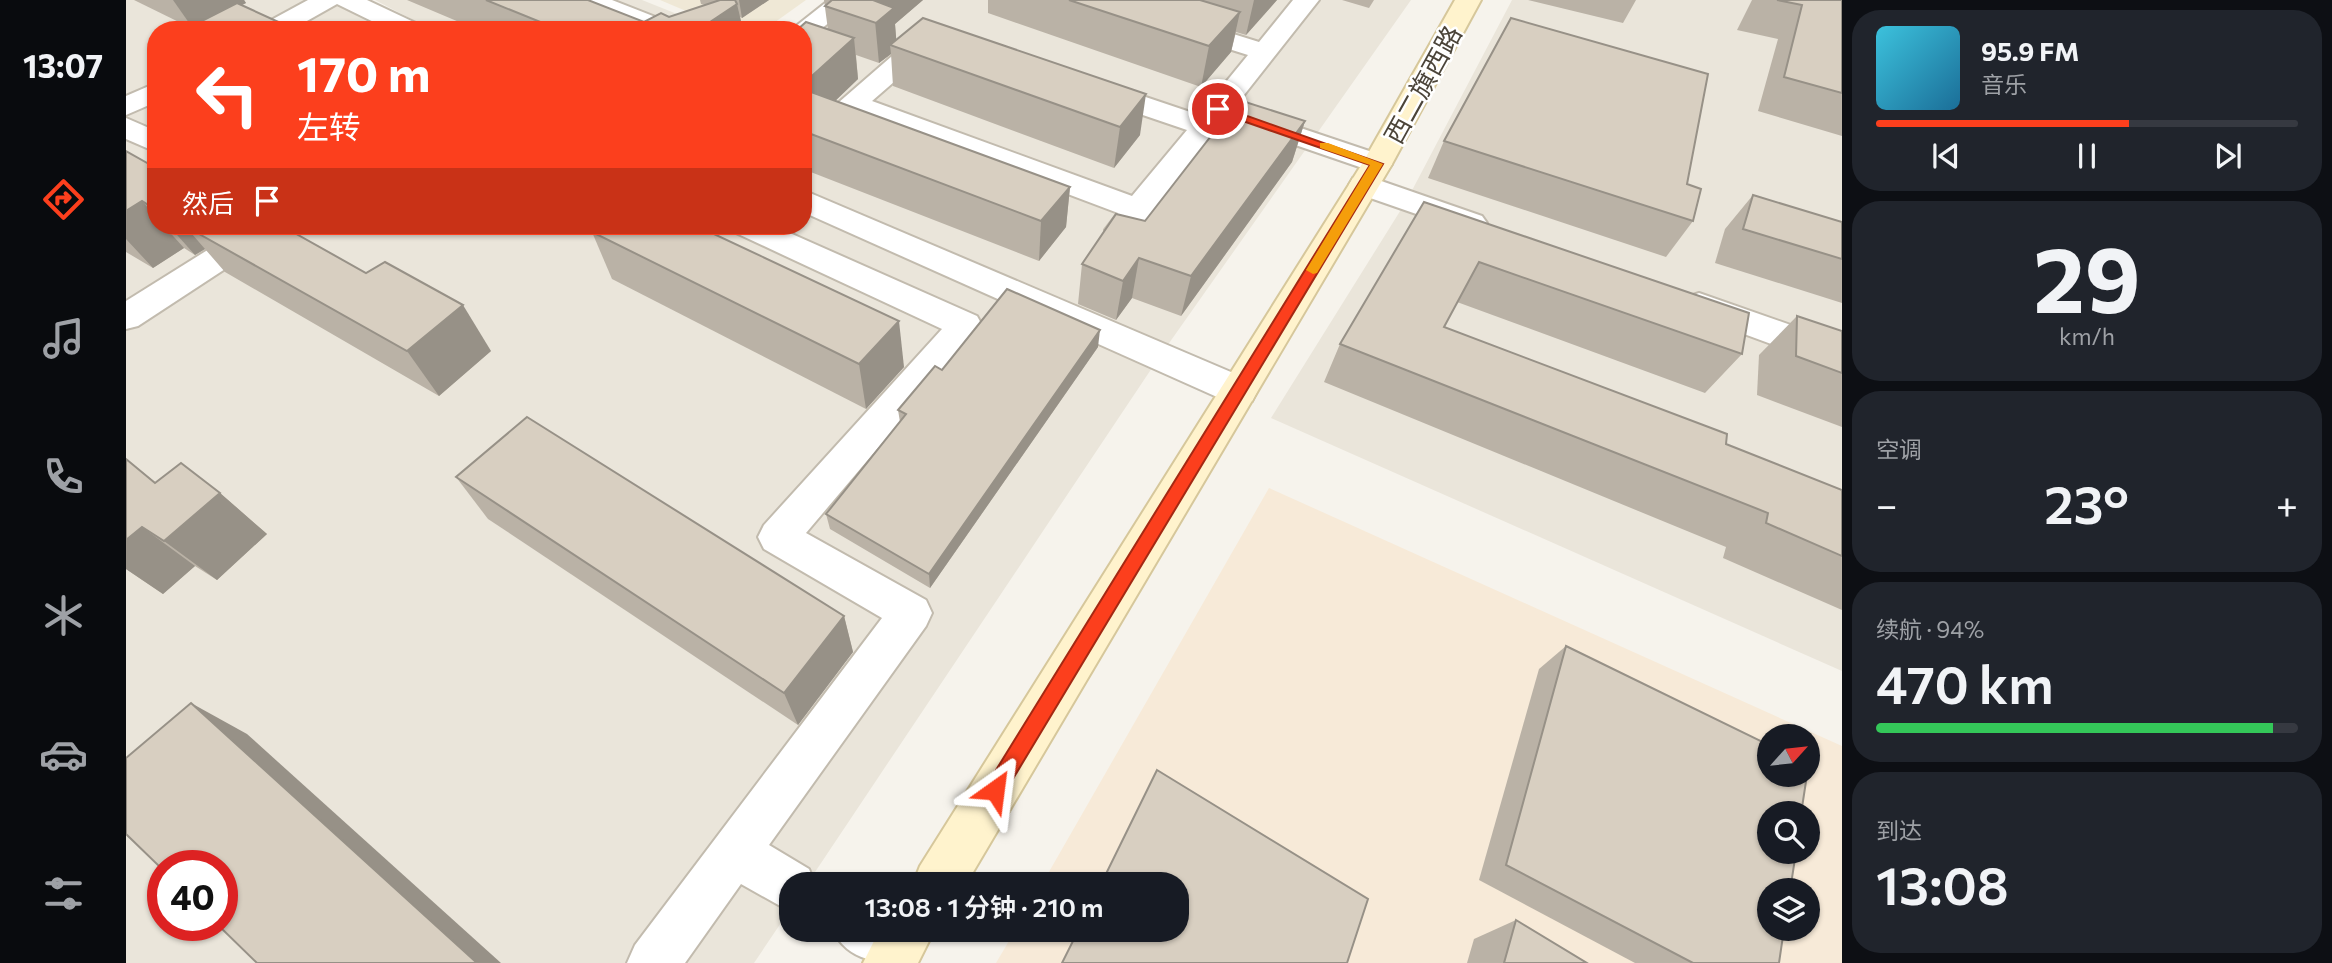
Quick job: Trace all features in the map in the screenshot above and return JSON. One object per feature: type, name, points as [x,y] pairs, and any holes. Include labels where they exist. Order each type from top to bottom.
[{"type":"street","points":[[278,0],[304,12]]},
{"type":"street","points":[[290,21],[327,0]]},
{"type":"street","points":[[347,0],[392,21]]},
{"type":"street","points":[[589,0],[644,21]]},
{"type":"street","points":[[812,38],[845,0]]},
{"type":"street","points":[[1098,0],[1265,52]]},
{"type":"street","points":[[1111,241],[1306,0]]},
{"type":"street","name":"西二旗西路","points":[[945,872],[1370,174],[1468,0]]},
{"type":"street","points":[[958,44],[933,35],[872,72],[852,103],[1138,209]]},
{"type":"street","points":[[1075,83],[1211,118],[1370,174],[1498,232]]},
{"type":"street","points":[[126,127],[147,138]]},
{"type":"street","points":[[812,204],[1239,391]]},
{"type":"street","points":[[126,317],[255,235]]},
{"type":"street","points":[[653,963],[911,613],[778,537],[965,325],[767,235]]},
{"type":"street","points":[[1665,293],[1842,357]]},
{"type":"street","points":[[735,851],[779,879]]},
{"type":"shaded area","points":[[126,0],[347,0],[392,21],[147,21],[147,235],[812,235],[812,37],[862,0],[1411,0],[1160,356],[815,872],[779,872],[779,926],[754,963],[126,963]]},
{"type":"shaded area","points":[[375,0],[642,0],[694,21],[415,21]]},
{"type":"shaded area","points":[[660,0],[806,0],[777,21],[710,21]]},
{"type":"shaded area","points":[[1512,0],[1842,0],[1842,671],[1271,418],[1407,200]]},
{"type":"shaded area","points":[[1269,488],[1793,724],[1757,724],[1757,788],[1820,788],[1820,736],[1842,746],[1842,963],[996,963],[1008,942],[1189,942],[1189,872],[1049,872]]},
{"type":"building","points":[[486,0],[588,0],[641,21],[538,21]]},
{"type":"building","points":[[720,0],[735,0],[737,4],[712,21],[646,21],[661,13],[669,17]]},
{"type":"building","points":[[832,0],[873,0],[894,8],[876,23],[825,6]]},
{"type":"building","points":[[1069,0],[1200,0],[1240,12],[1209,46]]},
{"type":"building","points":[[1777,0],[1842,0],[1842,93],[1784,77],[1802,5]]},
{"type":"building","points":[[237,3],[276,21],[202,21]]},
{"type":"building","points":[[923,18],[1146,94],[1120,127],[890,45]]},
{"type":"building","points":[[1511,18],[1708,74],[1687,184],[1701,189],[1693,221],[1444,141]]},
{"type":"building","points":[[812,24],[854,38],[812,76]]},
{"type":"building","points":[[812,92],[1070,187],[1041,221],[812,134]]},
{"type":"building","points":[[1239,100],[1305,121],[1191,276],[1139,258],[1123,281],[1082,264],[1116,214],[1145,221]]},
{"type":"building","points":[[126,151],[147,163],[147,204],[142,201],[126,211]]},
{"type":"building","points":[[1753,195],[1842,222],[1842,259],[1743,229]]},
{"type":"building","points":[[1424,202],[1749,313],[1742,354],[1479,262],[1444,327],[1727,434],[1726,444],[1842,490],[1842,556],[1766,523],[1768,513],[1340,344]]},
{"type":"building","points":[[201,235],[298,235],[366,273],[385,262],[463,305],[407,351]]},
{"type":"building","points":[[598,235],[716,235],[899,321],[859,364]]},
{"type":"building","points":[[1007,289],[1100,330],[929,574],[826,514],[906,414],[898,410],[935,366],[942,370]]},
{"type":"building","points":[[1797,316],[1842,331],[1842,373],[1796,356]]},
{"type":"building","points":[[527,417],[844,616],[784,693],[456,477]]},
{"type":"building","points":[[126,459],[155,483],[181,463],[220,493],[164,541],[142,527],[126,540]]},
{"type":"building","points":[[1566,646],[1757,739],[1757,788],[1805,788],[1803,801],[1757,801],[1757,864],[1794,864],[1792,878],[1757,878],[1757,941],[1782,941],[1779,963],[1693,963],[1506,865]]},
{"type":"building","points":[[191,703],[477,963],[257,963],[234,941],[238,941],[238,850],[147,850],[147,854],[126,834],[126,758]]},
{"type":"building","points":[[1157,770],[1368,899],[1347,963],[1062,963],[1072,942],[1189,942],[1189,872],[1107,872]]},
{"type":"building","points":[[1516,920],[1587,963],[1504,963]]},
{"type":"slow traffic","points":[[1313,270],[1377,164],[1324,145]]},
{"type":"route","points":[[995,790],[1377,164],[1218,109]]}]
